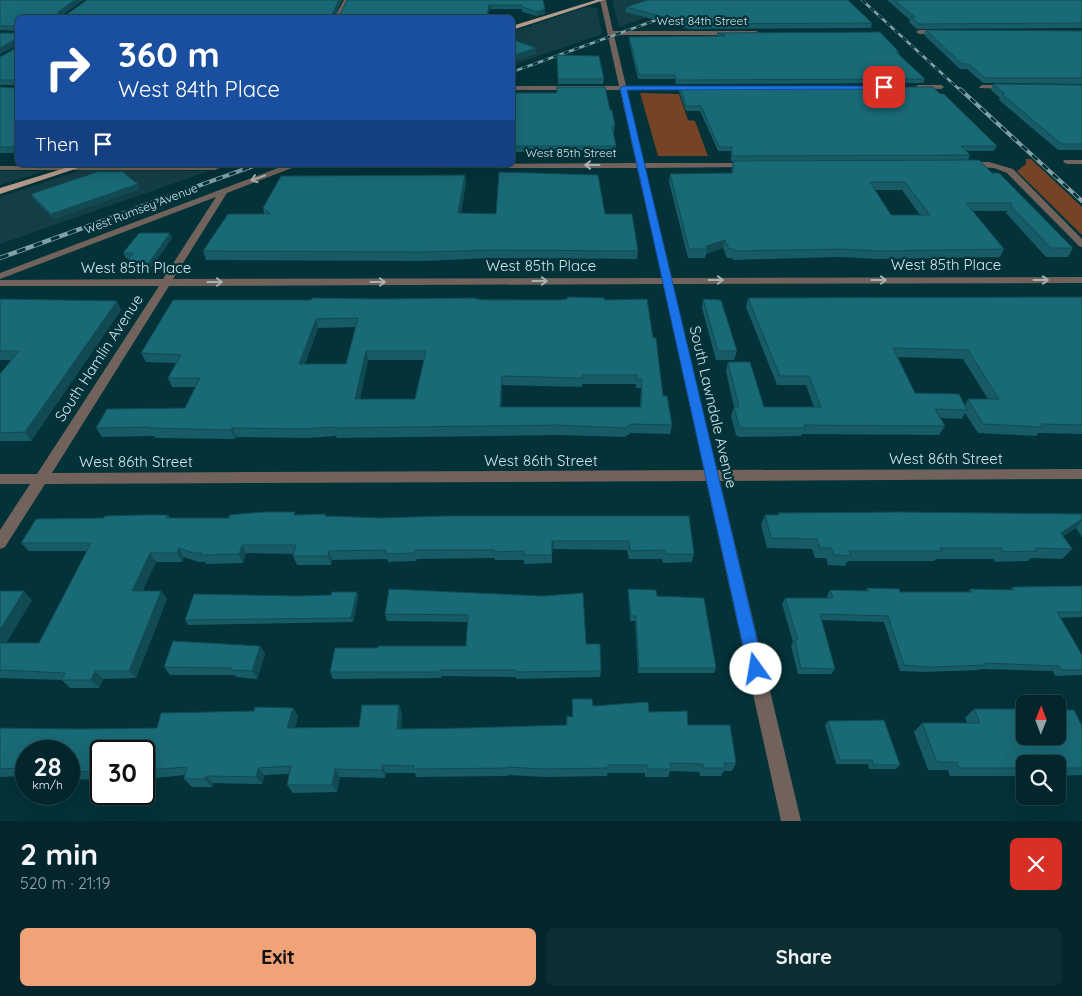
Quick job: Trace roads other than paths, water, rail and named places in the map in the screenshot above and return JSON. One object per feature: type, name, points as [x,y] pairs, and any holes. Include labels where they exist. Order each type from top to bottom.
[{"type":"main road","points":[[515,27],[602,0]]},
{"type":"main road","points":[[0,191],[75,167]]},
{"type":"street","points":[[338,15],[347,0]]},
{"type":"street","name":"South Lawndale Avenue","points":[[602,0],[624,88],[791,821]]},
{"type":"street","name":"West 84th Street","points":[[611,33],[768,32]]},
{"type":"street","points":[[919,32],[948,32]]},
{"type":"street","points":[[912,87],[941,87]]},
{"type":"street","points":[[982,88],[1018,87]]},
{"type":"street","points":[[515,88],[706,88]]},
{"type":"street","points":[[1067,162],[1082,162]]},
{"type":"street","points":[[953,164],[988,164],[1001,166],[1010,171],[1082,244]]},
{"type":"street","name":"West 85th Street","points":[[515,165],[756,165]]},
{"type":"street","points":[[0,168],[39,167]]},
{"type":"street","points":[[146,167],[215,168]]},
{"type":"street","name":"West Rumsey Avenue","points":[[0,276],[288,167]]},
{"type":"street","name":"South Hamlin Avenue","points":[[0,543],[225,190]]},
{"type":"street","name":"West 85th Place","points":[[0,283],[1082,280]]},
{"type":"street","name":"West 86th Street","points":[[0,479],[1082,474]]},
{"type":"railway","points":[[862,0],[961,91]]},
{"type":"railway","points":[[515,71],[670,15]]},
{"type":"railway","points":[[960,89],[1082,201]]},
{"type":"railway","points":[[137,208],[250,167]]},
{"type":"railway","points":[[0,258],[141,207]]}]
